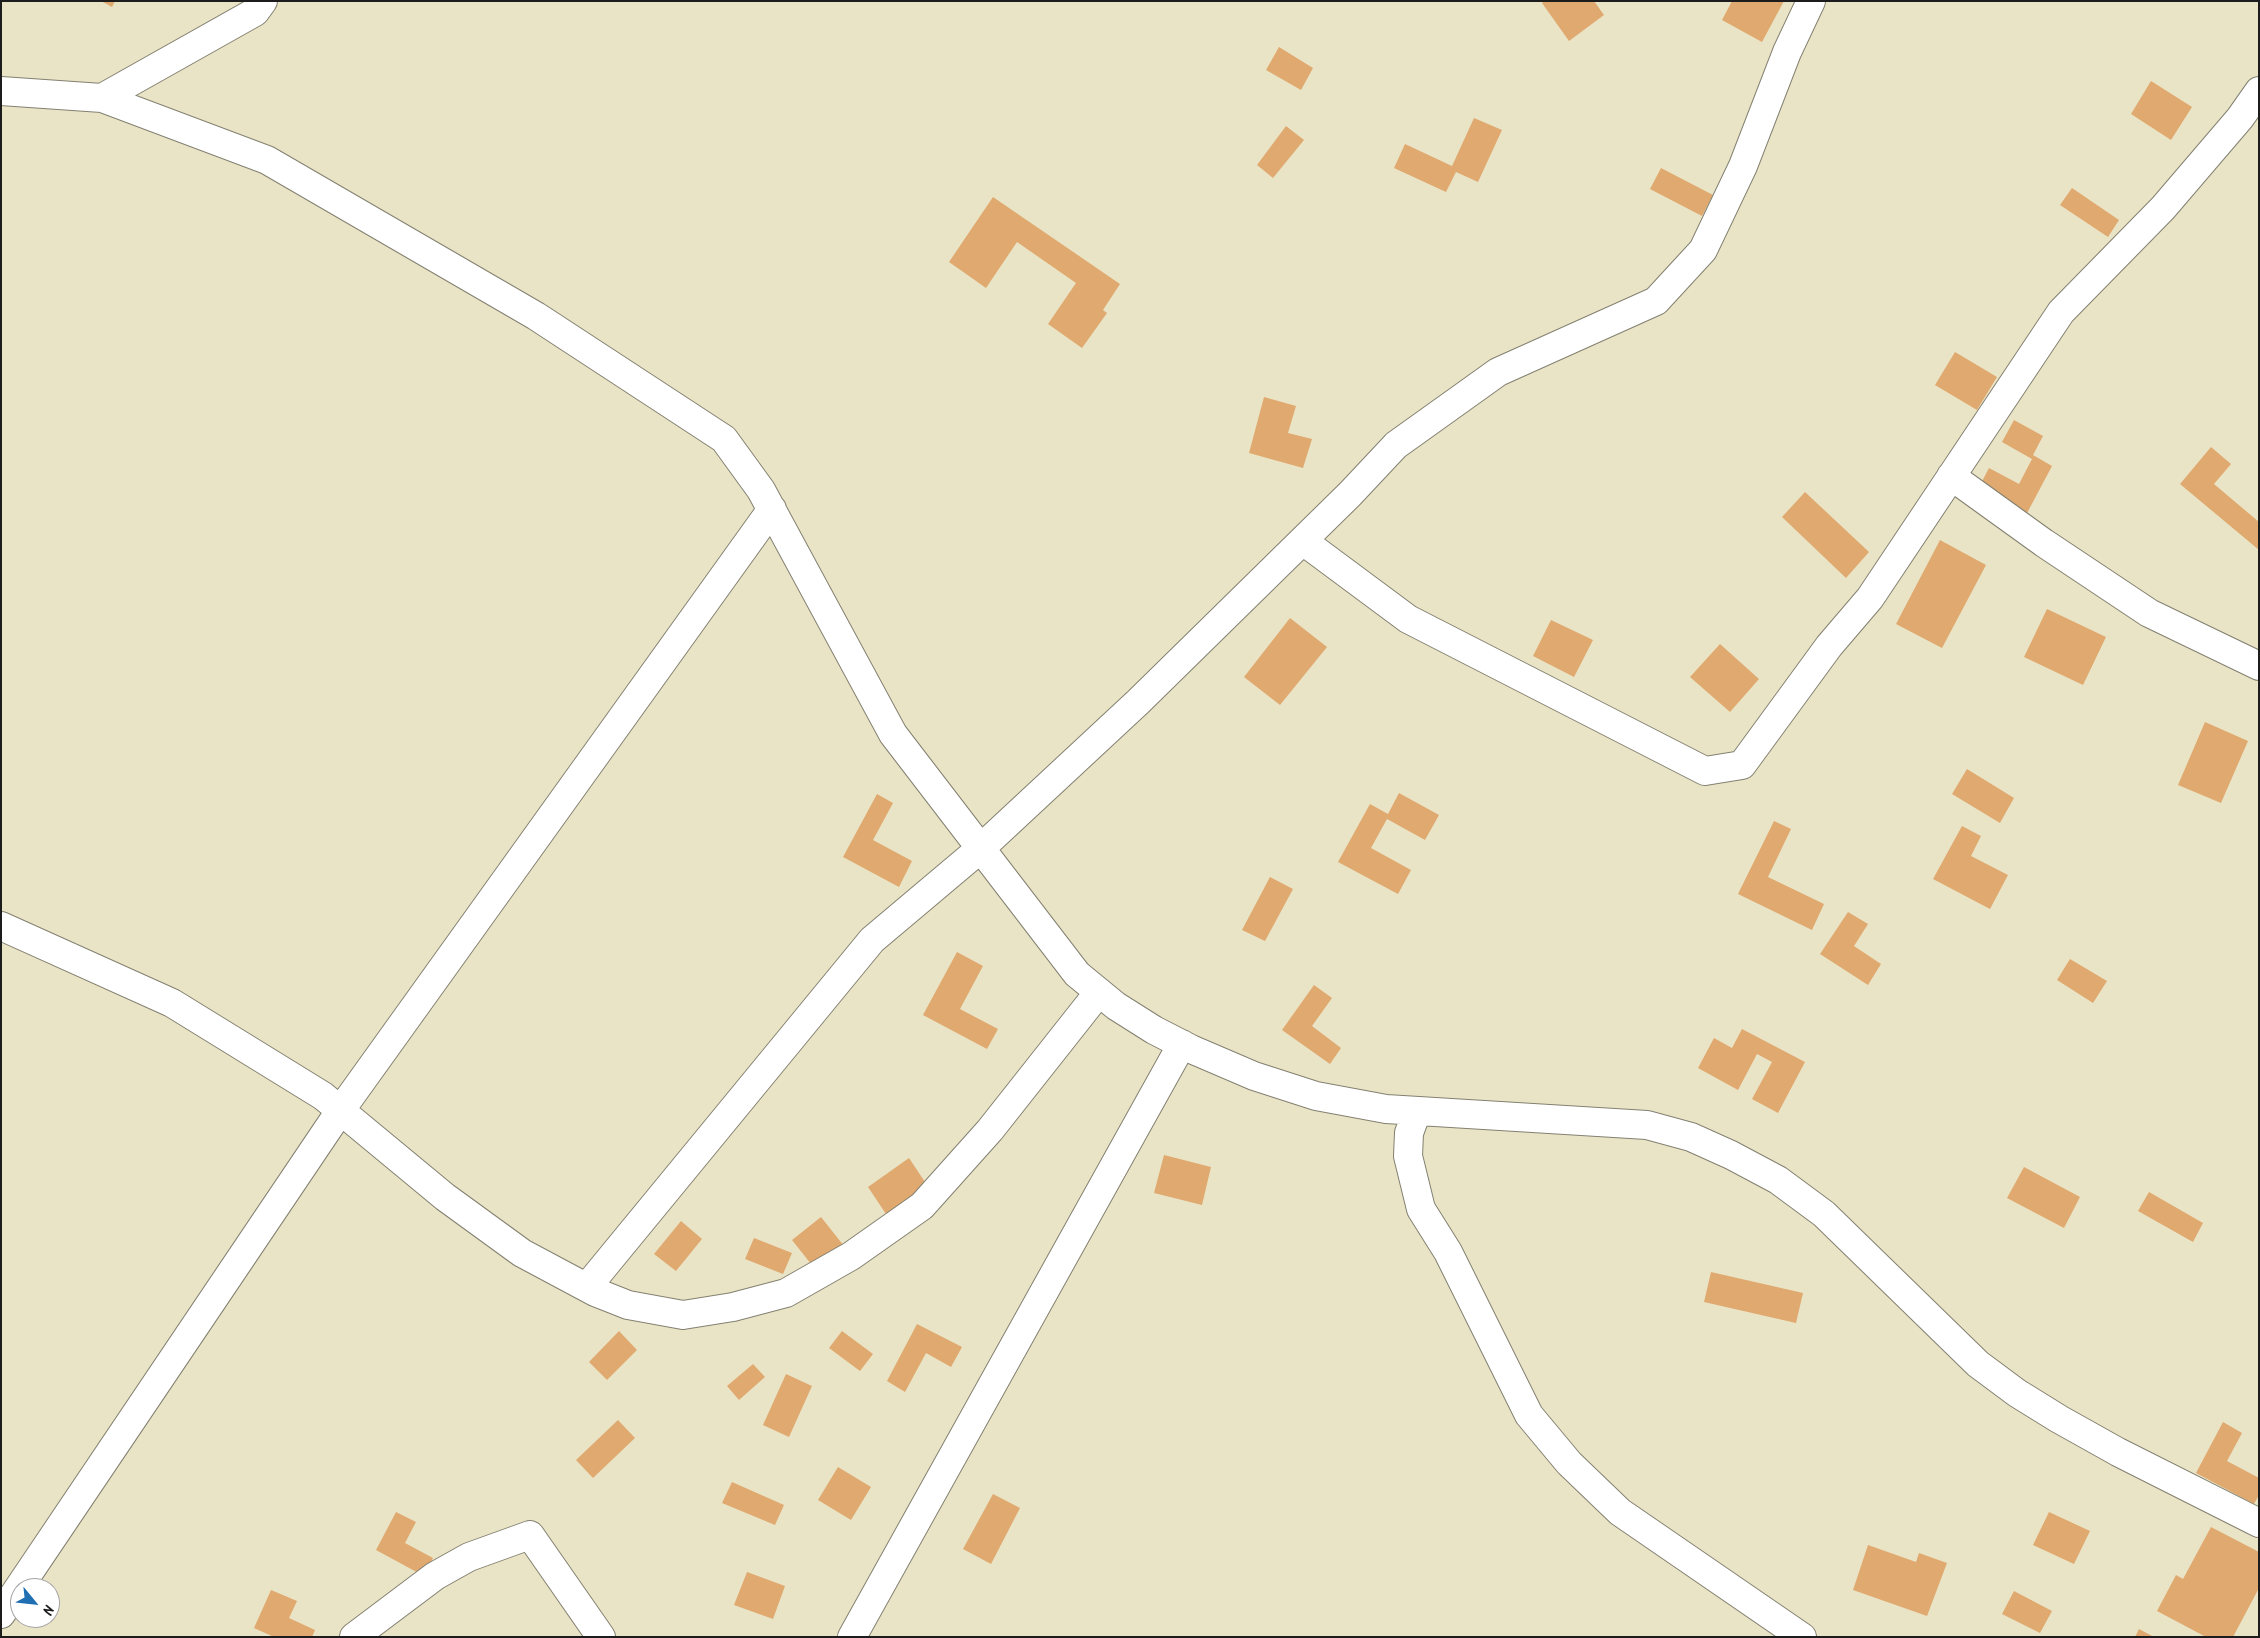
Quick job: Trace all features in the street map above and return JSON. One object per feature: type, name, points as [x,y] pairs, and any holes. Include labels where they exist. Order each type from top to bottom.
[{"type":"street","points":[[102,98],[255,12],[263,1]]},
{"type":"street","points":[[587,1287],[872,940],[980,849],[1138,702],[1303,541],[1396,445],[1498,372],[1656,301],[1703,250],[1743,166],[1787,52],[1811,1]]},
{"type":"street","points":[[1,91],[102,98],[267,160],[536,316],[724,439],[762,490],[893,734],[1077,974],[1139,1020],[1182,1044],[1254,1076],[1316,1096],[1386,1109],[1647,1125],[1691,1138],[1731,1154],[1778,1180],[1824,1214],[1978,1364],[2017,1393],[2110,1447],[2259,1523]]},
{"type":"street","points":[[1303,541],[1408,619],[1705,771],[1742,765],[1829,646],[1870,598],[2061,312],[2163,208],[2240,118],[2259,91]]},
{"type":"street","points":[[1951,476],[2149,613],[2259,666]]},
{"type":"street","points":[[1,1614],[340,1111],[772,509]]},
{"type":"street","points":[[1,926],[172,1003],[323,1096],[445,1197],[522,1253],[587,1287],[628,1305],[683,1315],[733,1307],[786,1293],[851,1256],[922,1206],[950,1177],[1049,1058],[1099,992]]},
{"type":"street","points":[[852,1637],[1182,1044]]},
{"type":"street","points":[[1417,1111],[1409,1133],[1408,1156],[1421,1209],[1448,1252],[1529,1415],[1569,1463],[1620,1512],[1802,1637]]},
{"type":"street","points":[[354,1637],[435,1576],[469,1557],[530,1535],[601,1637]]},
{"type":"building","points":[[101,1],[115,1],[112,7]]},
{"type":"building","points":[[1544,1],[1594,1],[1604,15],[1569,41],[1542,3]]},
{"type":"building","points":[[1732,1],[1784,1],[1762,42],[1722,20]]},
{"type":"building","points":[[1279,47],[1313,68],[1301,90],[1266,70]]},
{"type":"building","points":[[2151,81],[2192,107],[2171,140],[2131,114]]},
{"type":"building","points":[[1474,118],[1502,130],[1478,182],[1456,172],[1446,192],[1394,168],[1405,144],[1452,166]]},
{"type":"building","points":[[1286,126],[1304,140],[1273,178],[1257,165]]},
{"type":"building","points":[[1661,168],[1713,195],[1702,216],[1650,189]]},
{"type":"building","points":[[2072,188],[2119,220],[2108,237],[2060,205]]},
{"type":"building","points":[[993,197],[1120,284],[1103,310],[1107,313],[1082,348],[1048,324],[1076,283],[1017,242],[986,288],[949,262]]},
{"type":"building","points":[[1955,352],[1997,377],[1977,410],[1935,385]]},
{"type":"building","points":[[1264,397],[1296,406],[1288,433],[1312,439],[1303,468],[1249,453]]},
{"type":"building","points":[[2014,420],[2043,436],[2033,455],[2052,466],[2026,515],[1978,489],[1989,468],[2019,484],[2032,459],[2002,442]]},
{"type":"building","points":[[2211,447],[2231,464],[2214,484],[2259,522],[2259,550],[2180,484]]},
{"type":"building","points":[[1805,492],[1869,552],[1846,578],[1782,517]]},
{"type":"building","points":[[1940,540],[1986,565],[1942,648],[1896,624]]},
{"type":"building","points":[[2047,609],[2106,637],[2083,685],[2024,657]]},
{"type":"building","points":[[1290,618],[1327,647],[1280,705],[1244,677]]},
{"type":"building","points":[[1551,620],[1593,640],[1574,677],[1533,656]]},
{"type":"building","points":[[1720,644],[1759,679],[1730,712],[1690,677]]},
{"type":"building","points":[[2205,722],[2248,741],[2221,803],[2178,785]]},
{"type":"building","points":[[1967,769],[2014,798],[2000,823],[1952,794]]},
{"type":"building","points":[[1399,793],[1439,815],[1425,840],[1387,819],[1371,848],[1411,870],[1398,894],[1338,862],[1370,804],[1388,814]]},
{"type":"building","points":[[877,794],[893,803],[873,840],[912,861],[899,887],[843,857]]},
{"type":"building","points":[[1774,821],[1791,829],[1768,877],[1824,904],[1812,930],[1738,894]]},
{"type":"building","points":[[1962,826],[1981,836],[1971,856],[2008,875],[1990,909],[1933,879]]},
{"type":"building","points":[[1270,877],[1293,889],[1265,941],[1242,930]]},
{"type":"building","points":[[1848,912],[1868,924],[1854,946],[1881,964],[1868,985],[1820,954]]},
{"type":"building","points":[[957,952],[983,966],[960,1009],[998,1029],[987,1049],[923,1015]]},
{"type":"building","points":[[2070,959],[2107,981],[2093,1003],[2057,980]]},
{"type":"building","points":[[1314,985],[1332,998],[1312,1026],[1341,1048],[1330,1064],[1282,1030]]},
{"type":"building","points":[[1742,1029],[1805,1062],[1778,1113],[1752,1099],[1772,1062],[1757,1054],[1738,1090],[1698,1068],[1714,1038],[1732,1048]]},
{"type":"building","points":[[1164,1155],[1211,1167],[1202,1205],[1154,1193]]},
{"type":"building","points":[[909,1158],[933,1194],[892,1223],[868,1187]]},
{"type":"building","points":[[2024,1167],[2080,1197],[2064,1228],[2007,1198]]},
{"type":"building","points":[[2149,1192],[2203,1223],[2193,1242],[2138,1211]]},
{"type":"building","points":[[821,1217],[844,1246],[815,1269],[792,1240]]},
{"type":"building","points":[[681,1221],[702,1239],[676,1271],[654,1254]]},
{"type":"building","points":[[754,1238],[792,1253],[783,1274],[745,1259]]},
{"type":"building","points":[[1711,1272],[1803,1293],[1796,1323],[1704,1302]]},
{"type":"building","points":[[917,1324],[962,1347],[951,1367],[926,1353],[905,1392],[887,1381]]},
{"type":"building","points":[[619,1331],[637,1350],[607,1380],[589,1362]]},
{"type":"building","points":[[842,1331],[873,1354],[860,1371],[829,1348]]},
{"type":"building","points":[[753,1364],[765,1377],[739,1400],[727,1386]]},
{"type":"building","points":[[786,1374],[812,1386],[789,1437],[763,1425]]},
{"type":"building","points":[[618,1420],[635,1438],[593,1478],[576,1460]]},
{"type":"building","points":[[2223,1422],[2242,1433],[2227,1461],[2259,1478],[2259,1495],[2254,1504],[2196,1473]]},
{"type":"building","points":[[838,1467],[871,1487],[851,1520],[818,1500]]},
{"type":"building","points":[[732,1482],[784,1505],[775,1525],[722,1503]]},
{"type":"building","points":[[993,1494],[1020,1508],[991,1564],[963,1549]]},
{"type":"building","points":[[396,1512],[416,1522],[405,1543],[433,1558],[424,1576],[376,1550]]},
{"type":"building","points":[[2049,1512],[2090,1531],[2074,1564],[2033,1545]]},
{"type":"building","points":[[2211,1527],[2259,1552],[2259,1588],[2233,1637],[2206,1637],[2157,1611],[2176,1575],[2183,1579]]},
{"type":"building","points":[[1868,1545],[1916,1562],[1919,1553],[1947,1563],[1927,1616],[1853,1590]]},
{"type":"building","points":[[747,1572],[785,1586],[773,1619],[734,1605]]},
{"type":"building","points":[[271,1590],[297,1601],[289,1618],[315,1630],[312,1637],[274,1637],[254,1628]]},
{"type":"building","points":[[2014,1591],[2052,1611],[2040,1633],[2002,1614]]},
{"type":"building","points":[[2139,1629],[2154,1637],[2135,1637]]}]
